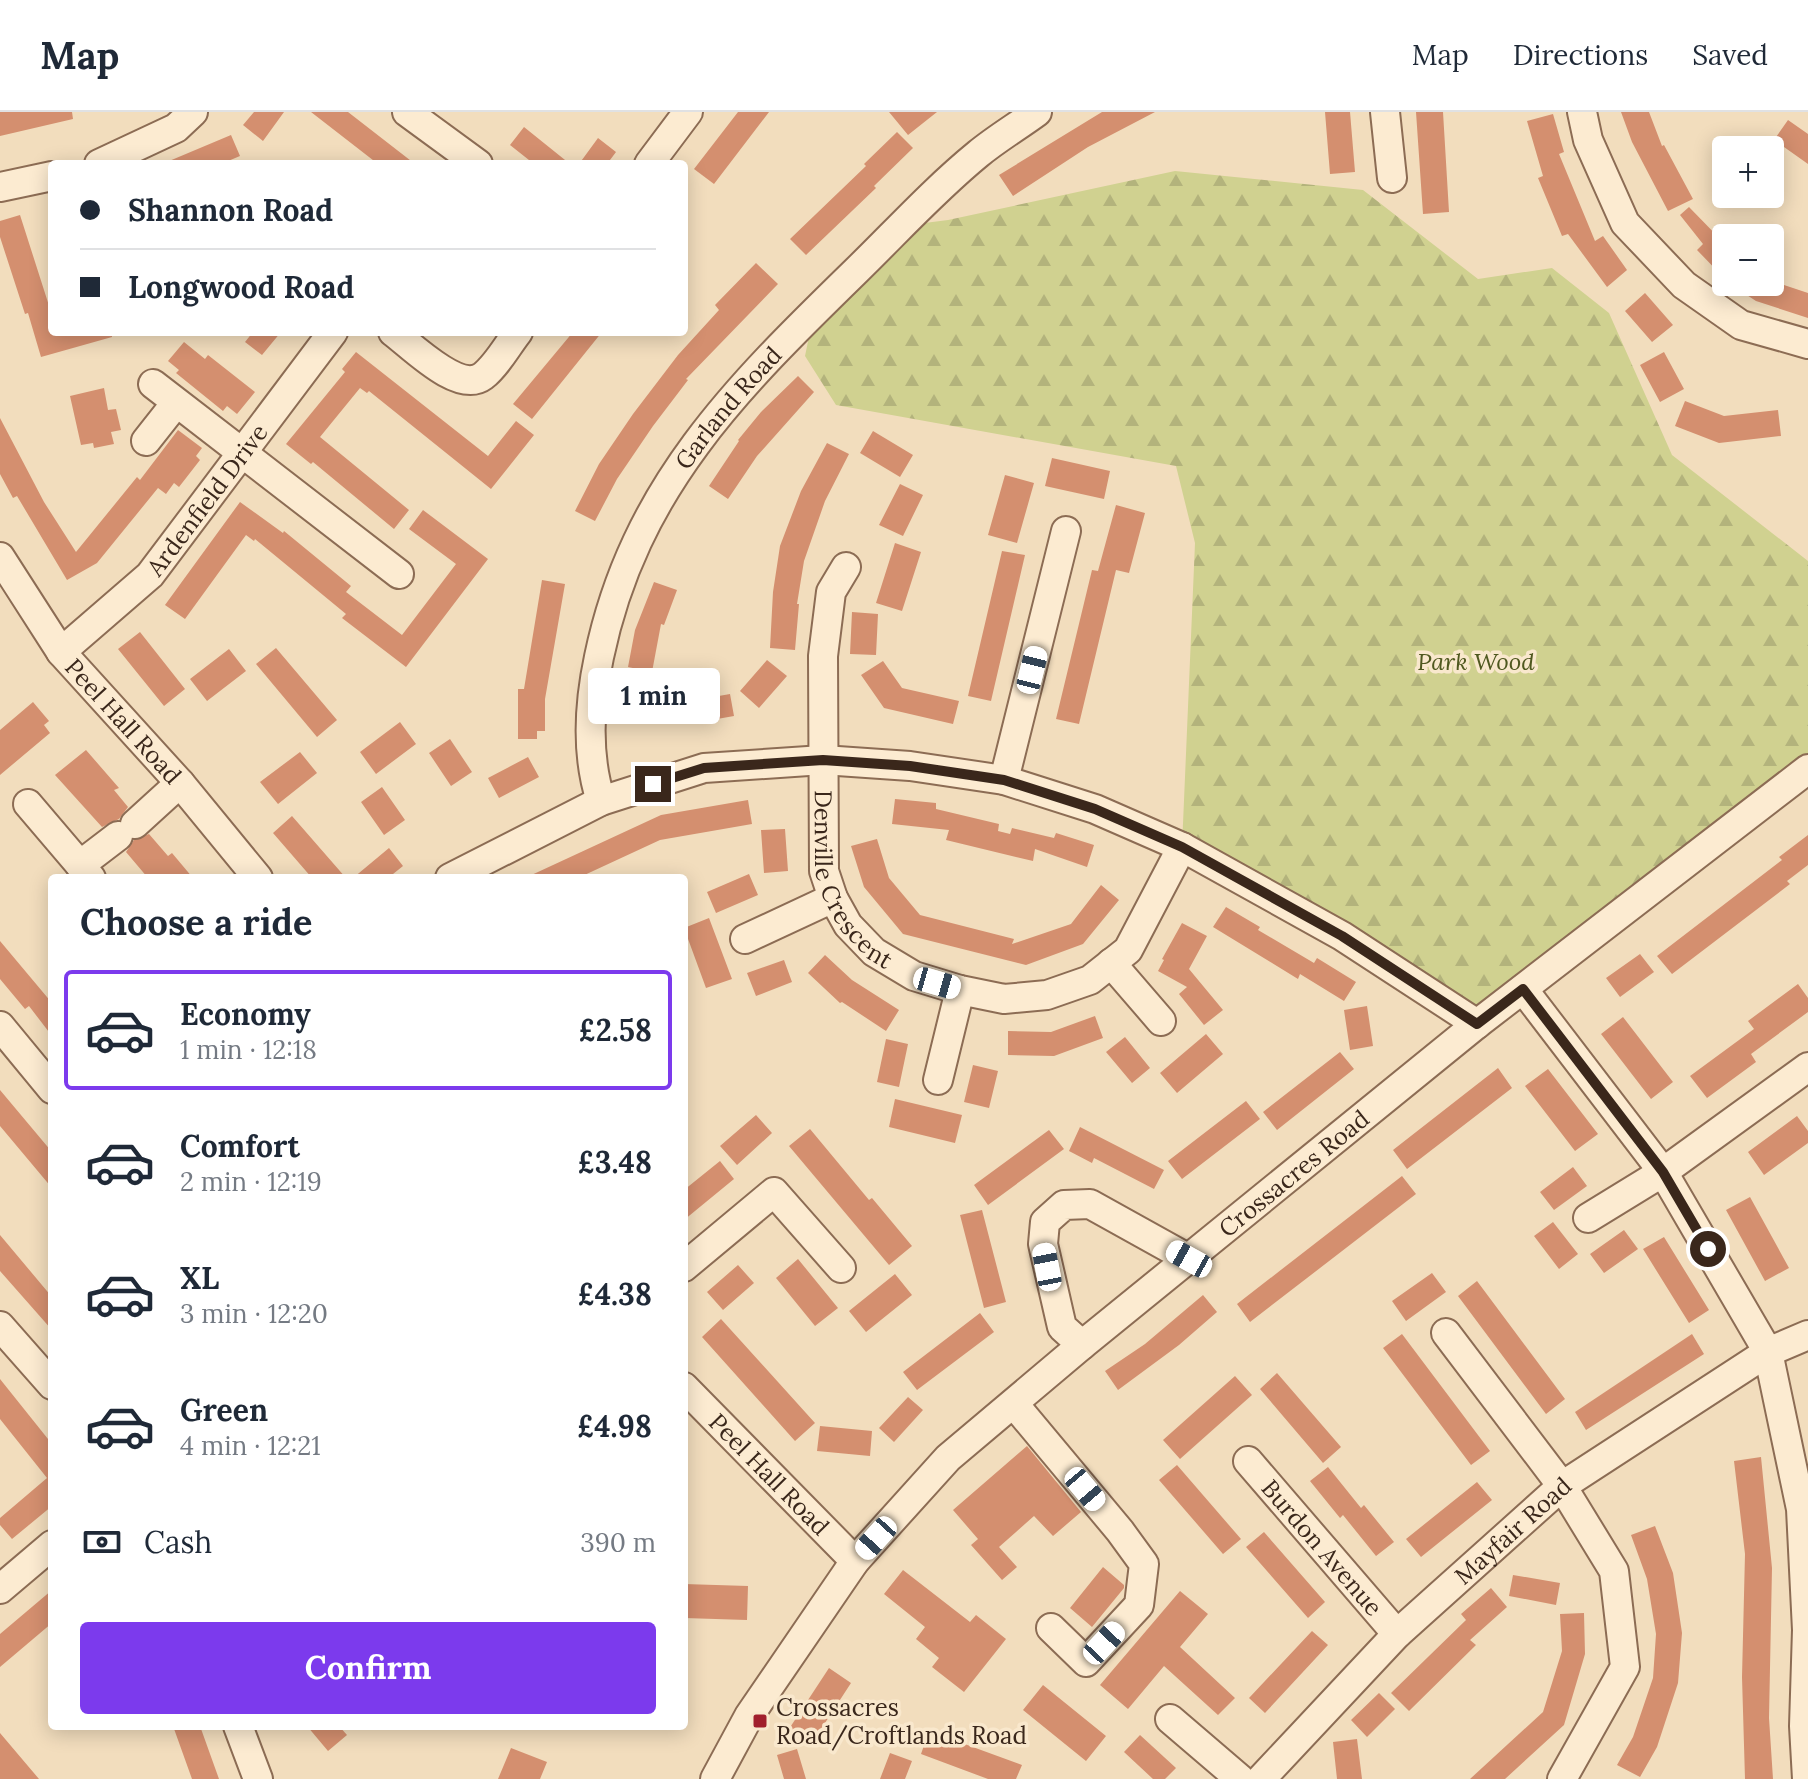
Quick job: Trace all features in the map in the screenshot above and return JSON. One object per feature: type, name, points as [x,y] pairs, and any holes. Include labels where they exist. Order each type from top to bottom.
[{"type":"street","points":[[108,160],[176,128],[193,112]]},
{"type":"street","points":[[407,112],[473,160]]},
{"type":"street","points":[[652,160],[688,112]]},
{"type":"street","name":"Garland Road","points":[[601,801],[594,779],[590,734],[594,677],[607,616],[627,561],[654,504],[716,415],[774,351],[918,208],[979,153],[1037,112]]},
{"type":"street","points":[[1385,112],[1392,178]]},
{"type":"street","points":[[1582,112],[1588,140],[1625,223],[1684,285],[1741,325],[1808,344]]},
{"type":"street","points":[[0,187],[48,177]]},
{"type":"street","name":"Ardenfield Drive","points":[[61,652],[150,575],[330,336]]},
{"type":"street","points":[[398,336],[449,374],[463,381],[473,381],[483,375],[515,336]]},
{"type":"street","points":[[153,384],[399,574]]},
{"type":"street","points":[[146,441],[176,403]]},
{"type":"street","points":[[1004,780],[1066,531]]},
{"type":"street","name":"Peel Hall Road","points":[[0,557],[61,652],[180,783],[255,874]]},
{"type":"street","name":"Denville Crescent","points":[[846,567],[831,592],[823,656],[824,871],[833,898],[848,925],[874,952],[914,976],[960,990],[1004,999],[1047,995],[1090,980],[1128,950],[1182,847]]},
{"type":"street","points":[[458,874],[601,801],[704,768],[823,760],[910,766],[1004,780],[1095,809],[1182,847],[1342,936],[1477,1024]]},
{"type":"street","name":"Crossacres Road","points":[[715,1779],[749,1716],[855,1561],[938,1468],[1082,1345],[1477,1024],[1808,769]]},
{"type":"street","points":[[28,804],[86,872],[126,830],[180,783]]},
{"type":"street","points":[[745,939],[833,898]]},
{"type":"street","points":[[1111,963],[1161,1021]]},
{"type":"street","points":[[1523,989],[1663,1172],[1768,1352],[1805,1508],[1807,1630],[1804,1726],[1807,1779]]},
{"type":"street","points":[[938,1080],[960,990]]},
{"type":"street","points":[[0,1026],[48,1084]]},
{"type":"street","points":[[1588,1218],[1663,1172],[1808,1067]]},
{"type":"street","points":[[688,1264],[774,1192],[841,1268]]},
{"type":"street","points":[[1082,1345],[1062,1327],[1043,1244],[1045,1222],[1064,1205],[1090,1204],[1189,1259]]},
{"type":"street","points":[[0,1326],[48,1379]]},
{"type":"street","points":[[1446,1333],[1562,1486],[1614,1571],[1625,1667],[1562,1779]]},
{"type":"street","name":"Mayfair Road","points":[[1261,1779],[1397,1634],[1562,1486],[1768,1352],[1808,1335]]},
{"type":"street","name":"Peel Hall Road","points":[[688,1391],[855,1561]]},
{"type":"street","points":[[1014,1404],[1144,1564],[1139,1605],[1086,1662],[1051,1628]]},
{"type":"street","name":"Burdon Avenue","points":[[1248,1461],[1397,1634]]},
{"type":"street","points":[[0,1589],[48,1548]]},
{"type":"street","points":[[1170,1719],[1240,1779]]},
{"type":"street","points":[[240,1730],[258,1779]]},
{"type":"green space","name":"Park Wood","points":[[1175,171],[1363,190],[1478,279],[1552,268],[1609,313],[1672,455],[1808,561],[1808,760],[1477,1024],[1182,847],[1195,543],[1176,466],[836,405],[805,356],[811,327],[909,225],[948,220]]},
{"type":"building","points":[[0,112],[72,112],[73,119],[0,136]]},
{"type":"building","points":[[254,112],[284,112],[263,141],[243,125]]},
{"type":"building","points":[[311,112],[348,112],[410,160],[373,160]]},
{"type":"building","points":[[738,112],[769,112],[714,184],[694,169]]},
{"type":"building","points":[[889,112],[937,112],[908,135]]},
{"type":"building","points":[[1102,112],[1155,112],[1088,147],[1013,196],[999,175]]},
{"type":"building","points":[[1325,112],[1350,112],[1355,172],[1330,174]]},
{"type":"building","points":[[1416,112],[1443,112],[1449,212],[1423,214]]},
{"type":"building","points":[[1621,112],[1649,112],[1662,146],[1693,199],[1668,211],[1632,142]]},
{"type":"building","points":[[1553,114],[1564,152],[1559,154],[1595,241],[1603,236],[1627,270],[1607,287],[1568,234],[1562,236],[1538,178],[1543,176],[1527,121]]},
{"type":"building","points":[[1788,120],[1808,134],[1808,164],[1784,147],[1784,136],[1777,136]]},
{"type":"building","points":[[524,127],[565,160],[529,160],[510,145]]},
{"type":"building","points":[[897,132],[913,148],[806,255],[790,239]]},
{"type":"building","points":[[231,135],[240,156],[230,160],[172,160]]},
{"type":"building","points":[[598,138],[616,152],[610,160],[582,160]]},
{"type":"building","points":[[1689,207],[1712,231],[1712,266],[1697,250],[1703,244],[1680,215]]},
{"type":"building","points":[[20,215],[48,302],[48,336],[112,337],[41,357],[0,237],[0,221]]},
{"type":"building","points":[[756,263],[778,284],[686,379],[617,479],[595,521],[575,511],[599,464],[633,414],[678,355],[719,310],[715,305]]},
{"type":"building","points":[[1784,285],[1808,293],[1808,318],[1748,296],[1784,296]]},
{"type":"building","points":[[1645,293],[1673,325],[1652,342],[1625,311]]},
{"type":"building","points":[[250,336],[278,336],[262,355],[245,342]]},
{"type":"building","points":[[570,336],[599,336],[532,419],[513,404]]},
{"type":"building","points":[[184,342],[205,359],[208,355],[255,392],[237,414],[227,406],[223,411],[176,373],[179,370],[168,361]]},
{"type":"building","points":[[356,352],[488,456],[516,421],[534,435],[491,489],[369,391],[367,393],[360,388],[320,437],[409,510],[394,529],[313,462],[311,464],[286,444],[345,372],[342,369]]},
{"type":"building","points":[[1664,352],[1684,389],[1660,402],[1640,365]]},
{"type":"building","points":[[798,376],[814,392],[757,456],[728,499],[709,486],[738,440]]},
{"type":"building","points":[[104,388],[108,410],[116,409],[121,430],[111,432],[114,444],[94,448],[93,443],[81,445],[70,396]]},
{"type":"building","points":[[1685,401],[1724,416],[1778,410],[1781,436],[1719,443],[1675,426]]},
{"type":"building","points":[[0,418],[44,502],[76,552],[137,477],[140,480],[178,430],[202,448],[196,456],[200,460],[179,487],[174,483],[166,494],[158,488],[97,563],[67,580],[17,496],[13,498],[0,474]]},
{"type":"building","points":[[873,431],[913,455],[900,477],[860,453]]},
{"type":"building","points":[[827,443],[849,454],[825,501],[804,561],[797,604],[795,650],[770,648],[773,592],[780,546],[801,491]]},
{"type":"building","points":[[1052,458],[1110,471],[1104,499],[1045,486]]},
{"type":"building","points":[[1005,475],[1034,483],[1017,543],[988,535]]},
{"type":"building","points":[[900,484],[923,495],[903,536],[879,525]]},
{"type":"building","points":[[240,502],[284,531],[351,586],[346,592],[402,635],[456,564],[409,529],[423,510],[488,559],[406,667],[342,618],[346,614],[255,539],[246,535],[185,619],[165,605]]},
{"type":"building","points":[[1116,505],[1145,513],[1129,573],[1116,570],[1079,724],[1056,719],[1092,570],[1098,571]]},
{"type":"building","points":[[895,543],[921,552],[902,611],[876,603]]},
{"type":"building","points":[[1002,551],[1025,555],[991,701],[968,696]]},
{"type":"building","points":[[542,580],[565,584],[545,699],[545,731],[537,731],[537,739],[518,739],[518,689],[524,689]]},
{"type":"building","points":[[654,582],[677,590],[664,625],[661,624],[652,672],[628,667],[635,630]]},
{"type":"building","points":[[852,612],[878,614],[876,655],[850,654]]},
{"type":"building","points":[[140,632],[185,689],[164,706],[118,649]]},
{"type":"building","points":[[276,648],[337,720],[317,737],[256,664]]},
{"type":"building","points":[[229,649],[246,671],[207,701],[190,679]]},
{"type":"building","points":[[767,660],[787,676],[759,708],[740,691]]},
{"type":"building","points":[[883,661],[902,688],[959,701],[953,724],[884,708],[861,675]]},
{"type":"building","points":[[642,677],[670,705],[652,722],[627,692]]},
{"type":"building","points":[[730,694],[734,716],[689,724],[685,702]]},
{"type":"building","points":[[33,702],[49,721],[44,725],[50,733],[0,775],[0,730]]},
{"type":"building","points":[[400,722],[416,744],[376,774],[360,752]]},
{"type":"building","points":[[450,739],[472,772],[451,786],[429,753]]},
{"type":"building","points":[[86,750],[119,788],[114,790],[128,807],[119,819],[102,827],[55,775]]},
{"type":"building","points":[[300,752],[317,773],[278,804],[260,782]]},
{"type":"building","points":[[528,757],[539,777],[499,798],[488,778]]},
{"type":"building","points":[[382,787],[405,820],[384,835],[361,802]]},
{"type":"building","points":[[895,799],[936,803],[936,809],[999,824],[998,831],[1010,834],[1012,828],[1054,838],[1056,833],[1094,845],[1087,867],[1035,849],[1033,861],[946,840],[949,830],[892,824]]},
{"type":"building","points":[[748,800],[752,824],[660,840],[587,874],[534,874],[661,815]]},
{"type":"building","points":[[292,816],[343,874],[309,874],[273,833]]},
{"type":"building","points":[[785,829],[788,871],[764,873],[761,830]]},
{"type":"building","points":[[149,834],[168,856],[172,853],[190,874],[145,874],[126,852],[134,840]]},
{"type":"building","points":[[1808,835],[1808,865],[1787,881],[1790,884],[1672,974],[1657,956],[1782,860],[1779,857]]},
{"type":"building","points":[[877,839],[889,878],[920,915],[1014,939],[1012,944],[1071,924],[1101,885],[1119,900],[1083,944],[1026,965],[903,934],[864,887],[851,846]]},
{"type":"building","points":[[389,848],[403,866],[393,874],[358,874]]},
{"type":"building","points":[[749,874],[758,895],[716,913],[707,892]]},
{"type":"building","points":[[1226,907],[1314,963],[1317,958],[1356,982],[1344,1001],[1300,974],[1298,979],[1213,927]]},
{"type":"building","points":[[709,918],[732,979],[706,988],[688,939],[688,926]]},
{"type":"building","points":[[1182,923],[1207,936],[1189,969],[1223,1010],[1204,1025],[1179,994],[1187,987],[1158,971]]},
{"type":"building","points":[[0,941],[48,998],[48,1031],[29,1006],[25,1009],[0,979]]},
{"type":"building","points":[[1640,954],[1654,972],[1620,997],[1606,978]]},
{"type":"building","points":[[825,955],[852,980],[899,1010],[886,1031],[840,1003],[808,973]]},
{"type":"building","points":[[784,960],[792,982],[756,996],[747,973]]},
{"type":"building","points":[[1798,984],[1808,998],[1808,1012],[1751,1054],[1756,1062],[1707,1098],[1690,1076],[1754,1029],[1748,1021]]},
{"type":"building","points":[[1367,1006],[1373,1046],[1350,1050],[1344,1010]]},
{"type":"building","points":[[1095,1016],[1103,1038],[1054,1056],[1008,1055],[1008,1031],[1051,1032]]},
{"type":"building","points":[[1623,1017],[1673,1082],[1651,1099],[1601,1034]]},
{"type":"building","points":[[1206,1034],[1223,1054],[1177,1093],[1160,1073]]},
{"type":"building","points":[[1125,1037],[1150,1068],[1132,1083],[1106,1052]]},
{"type":"building","points":[[886,1039],[908,1044],[899,1087],[877,1082]]},
{"type":"building","points":[[1340,1052],[1354,1069],[1277,1130],[1263,1112]]},
{"type":"building","points":[[973,1065],[998,1071],[989,1108],[964,1102]]},
{"type":"building","points":[[1498,1068],[1512,1088],[1407,1169],[1393,1150]]},
{"type":"building","points":[[1548,1069],[1598,1134],[1575,1151],[1525,1086]]},
{"type":"building","points":[[0,1090],[48,1147],[48,1183],[0,1126]]},
{"type":"building","points":[[895,1099],[962,1115],[955,1143],[889,1127]]},
{"type":"building","points":[[1246,1101],[1260,1119],[1182,1179],[1168,1161]]},
{"type":"building","points":[[756,1115],[772,1133],[737,1165],[720,1146]]},
{"type":"building","points":[[1797,1116],[1808,1131],[1808,1143],[1764,1175],[1748,1152]]},
{"type":"building","points":[[1080,1127],[1164,1170],[1154,1189],[1094,1158],[1092,1163],[1069,1151]]},
{"type":"building","points":[[810,1129],[912,1246],[889,1265],[789,1146]]},
{"type":"building","points":[[1049,1130],[1064,1149],[988,1205],[974,1185]]},
{"type":"building","points":[[720,1161],[734,1179],[688,1217],[688,1187]]},
{"type":"building","points":[[1573,1167],[1587,1186],[1554,1210],[1540,1192]]},
{"type":"building","points":[[1402,1176],[1416,1194],[1250,1322],[1237,1304]]},
{"type":"building","points":[[1750,1197],[1789,1268],[1765,1281],[1726,1210]]},
{"type":"building","points":[[982,1210],[1006,1302],[984,1308],[960,1215]]},
{"type":"building","points":[[1553,1222],[1578,1254],[1559,1269],[1534,1236]]},
{"type":"building","points":[[1624,1230],[1638,1249],[1604,1273],[1590,1254]]},
{"type":"building","points":[[0,1235],[48,1292],[48,1325],[0,1271]]},
{"type":"building","points":[[1664,1237],[1709,1310],[1689,1323],[1643,1249]]},
{"type":"building","points":[[798,1259],[838,1308],[815,1326],[776,1278]]},
{"type":"building","points":[[738,1265],[754,1283],[723,1310],[707,1292]]},
{"type":"building","points":[[1432,1273],[1446,1292],[1406,1321],[1392,1301]]},
{"type":"building","points":[[895,1274],[912,1295],[866,1332],[849,1311]]},
{"type":"building","points":[[1477,1281],[1565,1399],[1546,1414],[1458,1296]]},
{"type":"building","points":[[1203,1295],[1217,1312],[1179,1345],[1118,1390],[1105,1371],[1145,1344]]},
{"type":"building","points":[[980,1313],[994,1332],[917,1390],[903,1372]]},
{"type":"building","points":[[721,1319],[815,1423],[795,1441],[702,1337]]},
{"type":"building","points":[[1402,1334],[1490,1451],[1471,1465],[1383,1348]]},
{"type":"building","points":[[1692,1334],[1704,1354],[1586,1430],[1575,1412]]},
{"type":"building","points":[[1277,1373],[1341,1447],[1323,1463],[1260,1389]]},
{"type":"building","points":[[1235,1376],[1252,1395],[1180,1459],[1163,1440]]},
{"type":"building","points":[[0,1379],[48,1439],[48,1509],[12,1539],[0,1525],[0,1518],[47,1478],[0,1419]]},
{"type":"building","points":[[908,1397],[923,1410],[894,1442],[879,1428]]},
{"type":"building","points":[[820,1426],[872,1431],[870,1456],[817,1451]]},
{"type":"building","points":[[1027,1446],[1081,1512],[1053,1536],[1034,1516],[999,1547],[1017,1567],[1002,1580],[971,1545],[978,1539],[953,1510]]},
{"type":"building","points":[[1761,1457],[1772,1568],[1769,1718],[1773,1779],[1745,1779],[1742,1677],[1745,1554],[1734,1461]]},
{"type":"building","points":[[1177,1465],[1241,1539],[1223,1554],[1159,1480]]},
{"type":"building","points":[[1328,1467],[1394,1542],[1376,1556],[1310,1481]]},
{"type":"building","points":[[1477,1482],[1492,1500],[1421,1557],[1406,1539]]},
{"type":"building","points":[[1655,1526],[1673,1573],[1682,1633],[1678,1683],[1657,1747],[1640,1777],[1617,1765],[1633,1737],[1653,1678],[1656,1634],[1647,1579],[1631,1535]]},
{"type":"building","points":[[1264,1532],[1325,1602],[1308,1618],[1246,1547]]},
{"type":"building","points":[[1103,1567],[1124,1588],[1092,1627],[1070,1608]]},
{"type":"building","points":[[903,1570],[970,1622],[976,1615],[1006,1639],[964,1692],[932,1667],[939,1658],[916,1639],[925,1627],[884,1594]]},
{"type":"building","points":[[1513,1575],[1560,1583],[1556,1605],[1509,1596]]},
{"type":"building","points":[[688,1584],[748,1586],[747,1620],[688,1618]]},
{"type":"building","points":[[1491,1588],[1507,1607],[1470,1640],[1476,1645],[1409,1711],[1391,1693],[1466,1620],[1461,1614]]},
{"type":"building","points":[[1180,1591],[1208,1614],[1180,1647],[1235,1698],[1218,1715],[1164,1666],[1128,1709],[1100,1685]]},
{"type":"building","points":[[48,1593],[48,1626],[0,1667],[0,1634]]},
{"type":"building","points":[[1584,1613],[1585,1654],[1564,1725],[1505,1779],[1470,1779],[1543,1712],[1562,1651],[1560,1614]]},
{"type":"building","points":[[1312,1631],[1328,1645],[1265,1713],[1249,1698]]},
{"type":"building","points":[[829,1668],[851,1683],[810,1746],[787,1732]]},
{"type":"building","points":[[1043,1685],[1106,1736],[1086,1761],[1023,1710]]},
{"type":"building","points":[[1379,1693],[1395,1709],[1367,1737],[1351,1720]]},
{"type":"building","points":[[174,1730],[201,1730],[219,1779],[192,1779]]},
{"type":"building","points":[[310,1730],[343,1730],[347,1735],[328,1751]]},
{"type":"building","points":[[929,1731],[1022,1765],[1016,1779],[988,1779],[921,1754]]},
{"type":"building","points":[[0,1733],[39,1779],[0,1779]]},
{"type":"building","points":[[1140,1735],[1176,1768],[1165,1779],[1153,1779],[1124,1752]]},
{"type":"building","points":[[1357,1739],[1362,1779],[1337,1779],[1333,1742]]},
{"type":"building","points":[[511,1748],[547,1762],[540,1779],[498,1779]]},
{"type":"building","points":[[797,1749],[806,1779],[784,1779],[777,1755]]},
{"type":"building","points":[[890,1753],[912,1761],[905,1779],[880,1779]]},
{"type":"place","name":"Crossacres Road/Croftlands Road","points":[[760,1721]]},
{"type":"route","points":[[653,784],[704,768],[823,760],[910,766],[1004,780],[1095,809],[1208,860],[1342,936],[1477,1024],[1523,989],[1663,1172],[1708,1249]]}]
